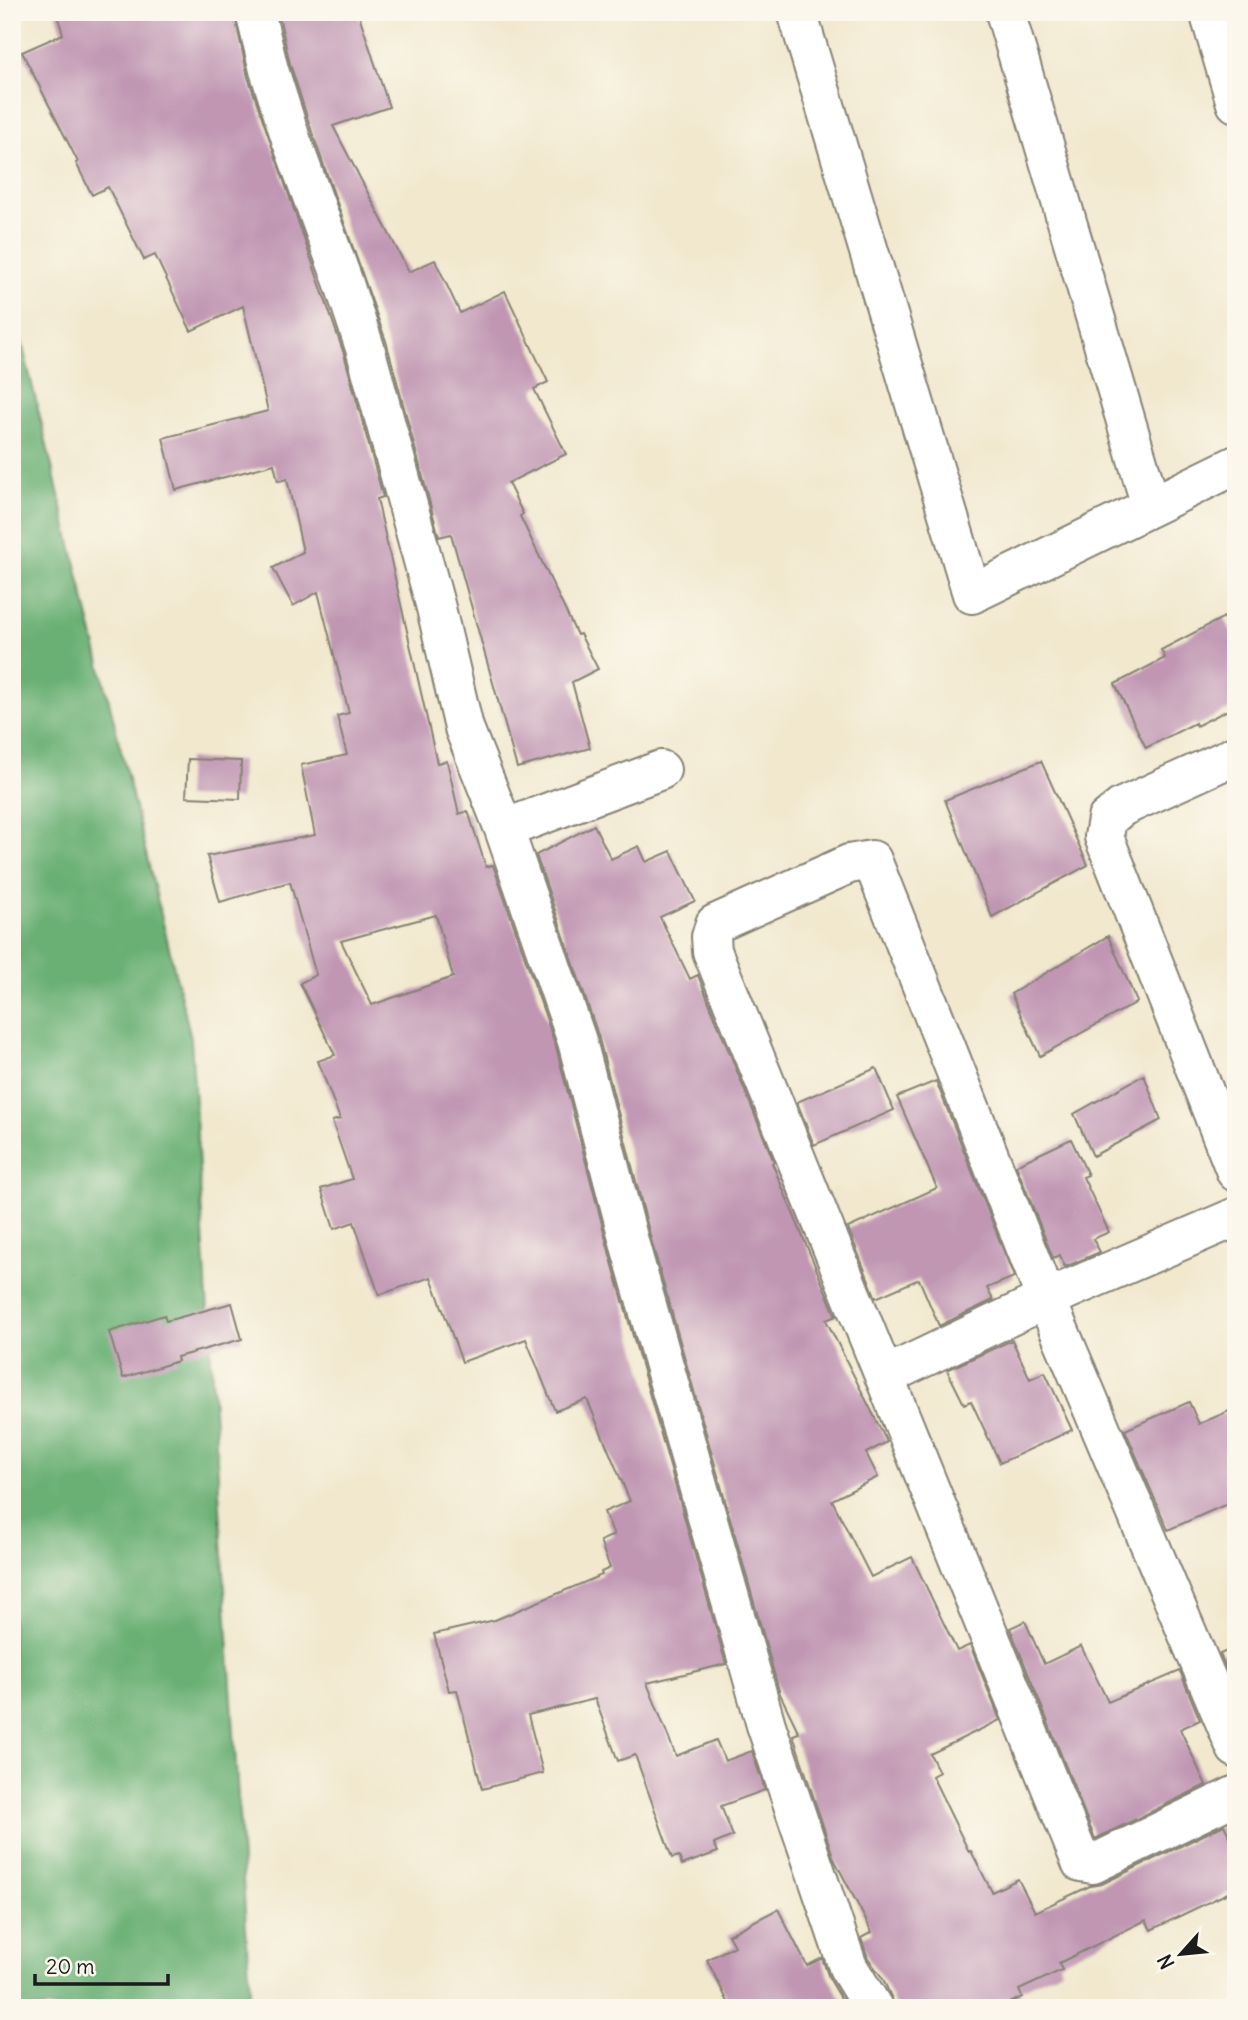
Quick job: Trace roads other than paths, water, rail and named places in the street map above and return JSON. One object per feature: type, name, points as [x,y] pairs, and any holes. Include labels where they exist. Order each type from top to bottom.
[{"type":"street","points":[[255,12],[269,70],[291,139],[344,281],[365,348],[436,608],[464,728],[504,829],[577,1041],[631,1249],[766,1726],[848,1967],[873,2008]]},
{"type":"street","points":[[797,12],[972,594],[1236,465]]},
{"type":"street","points":[[1005,12],[1152,506]]},
{"type":"street","points":[[1209,12],[1236,103]]},
{"type":"street","points":[[1236,755],[1122,807],[1107,819],[1104,837],[1236,1172]]},
{"type":"street","points":[[504,829],[661,770]]},
{"type":"street","points":[[1236,1748],[1046,1299],[872,860],[849,864],[715,924],[711,937],[712,951],[1081,1862],[1093,1864],[1236,1795]]},
{"type":"street","points":[[885,1376],[1046,1299],[1236,1217]]}]
